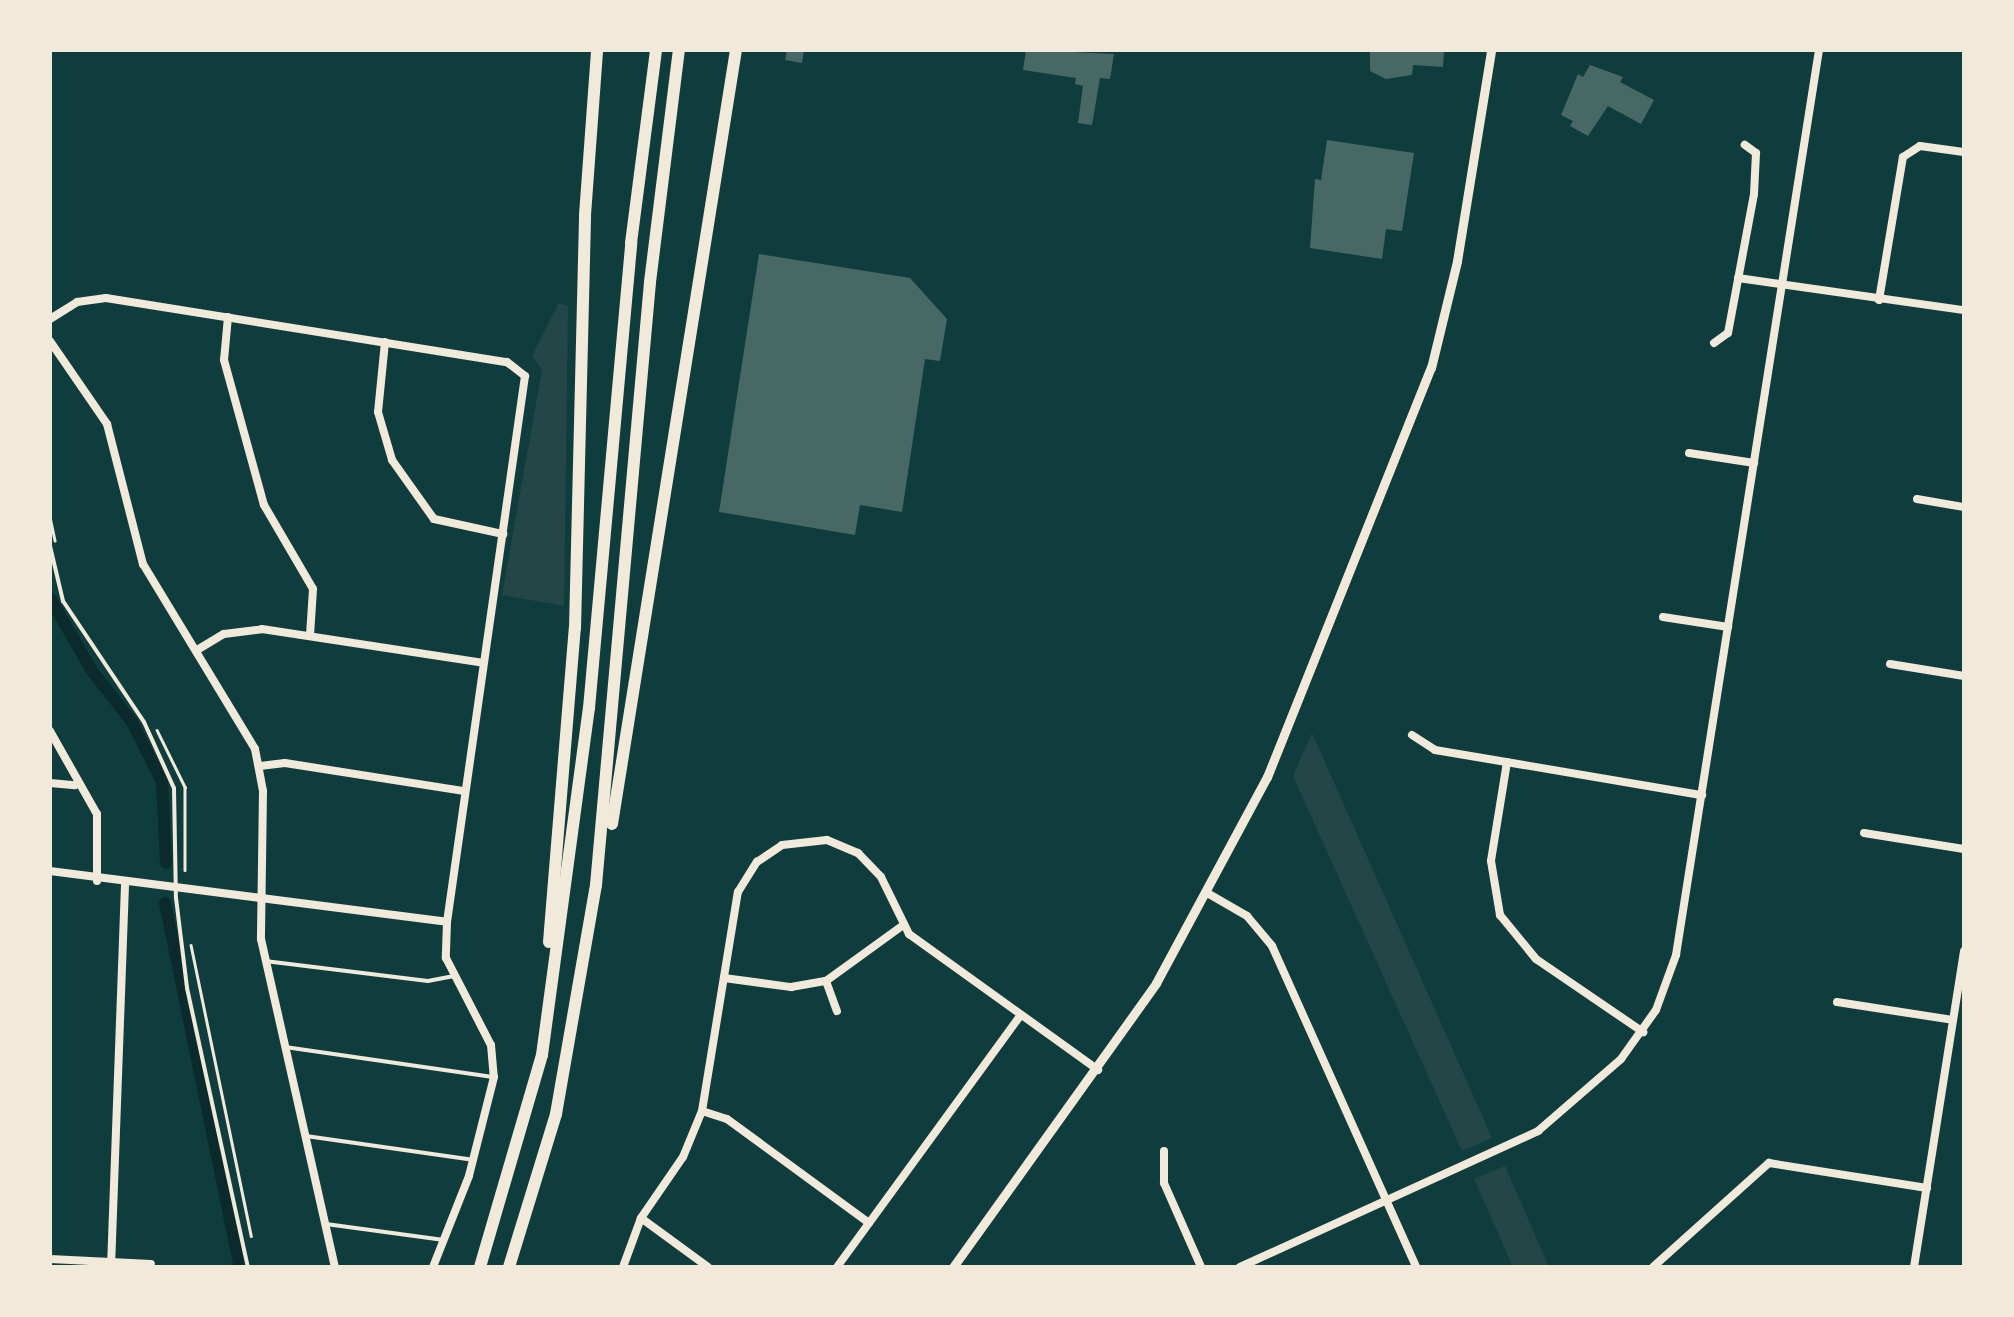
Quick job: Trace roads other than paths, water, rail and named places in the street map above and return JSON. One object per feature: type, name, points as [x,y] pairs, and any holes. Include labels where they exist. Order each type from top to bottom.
[{"type":"highway","points":[[547,1014],[576,611],[585,215],[597,50]]},
{"type":"highway","points":[[480,1267],[528,1113],[547,1014],[589,708],[627,276],[656,50]]},
{"type":"highway","points":[[585,958],[612,760],[647,317],[679,50]]},
{"type":"highway","points":[[509,1267],[556,1114],[629,730],[736,50]]},
{"type":"street","points":[[953,1267],[1098,1070],[1209,894],[1283,740],[1422,393],[1452,290],[1491,50]]},
{"type":"street","points":[[1240,1267],[1538,1130],[1643,1032],[1676,956],[1818,50]]},
{"type":"street","points":[[1714,343],[1728,334],[1756,169],[1755,151],[1745,146]]},
{"type":"street","points":[[1879,300],[1900,165],[1908,151],[1964,152]]},
{"type":"street","points":[[1738,278],[1964,310]]},
{"type":"street","points":[[50,320],[77,302],[100,298],[507,362],[522,371],[526,388],[463,791],[447,922],[446,958],[491,1046],[494,1077],[474,1160],[433,1267]]},
{"type":"street","points":[[228,318],[224,360],[264,505],[311,582],[310,636]]},
{"type":"street","points":[[50,341],[107,424],[138,553],[250,734],[260,766],[261,896],[266,960],[336,1267]]},
{"type":"street","points":[[386,342],[378,412],[402,475],[434,519],[503,534]]},
{"type":"street","points":[[1689,453],[1754,463]]},
{"type":"street","points":[[1917,499],[1964,507]]},
{"type":"street","points":[[1663,617],[1728,627]]},
{"type":"street","points":[[198,650],[243,629],[483,663]]},
{"type":"street","points":[[1890,664],[1964,676]]},
{"type":"street","points":[[50,731],[76,786],[97,814],[97,880]]},
{"type":"street","points":[[1412,735],[1434,750],[1702,795]]},
{"type":"street","points":[[1507,762],[1490,872],[1500,915],[1536,959],[1643,1032]]},
{"type":"street","points":[[260,766],[285,763],[463,791]]},
{"type":"street","points":[[50,783],[76,786]]},
{"type":"street","points":[[1864,833],[1964,849]]},
{"type":"street","points":[[623,1267],[641,1218],[682,1158],[702,1111],[745,877],[764,856],[793,841],[827,840],[858,852],[882,877],[902,926],[1098,1070]]},
{"type":"street","points":[[50,872],[447,922]]},
{"type":"street","points":[[111,1264],[125,882]]},
{"type":"street","points":[[1209,894],[1246,916],[1272,946],[1416,1267]]},
{"type":"street","points":[[724,978],[791,987],[826,982],[902,926]]},
{"type":"street","points":[[1914,1267],[1964,952]]},
{"type":"street","points":[[826,982],[838,1011]]},
{"type":"street","points":[[1837,1002],[1953,1020]]},
{"type":"street","points":[[837,1267],[1021,1015]]},
{"type":"street","points":[[702,1111],[726,1119],[869,1223]]},
{"type":"street","points":[[1164,1151],[1164,1183],[1200,1267]]},
{"type":"street","points":[[1653,1267],[1769,1164],[1927,1188]]},
{"type":"street","points":[[641,1218],[708,1267]]},
{"type":"street","points":[[50,1260],[151,1264]]},
{"type":"lane","points":[[50,546],[63,602],[144,722],[174,788],[176,885],[187,988],[248,1267]]},
{"type":"lane","points":[[266,960],[428,981],[456,975]]},
{"type":"lane","points":[[285,1047],[494,1077]]},
{"type":"lane","points":[[306,1136],[474,1160]]},
{"type":"lane","points":[[326,1224],[444,1240]]},
{"type":"waterway","points":[[50,598],[92,671],[132,722],[162,782],[166,863]]},
{"type":"waterway","points":[[165,903],[240,1267]]}]
